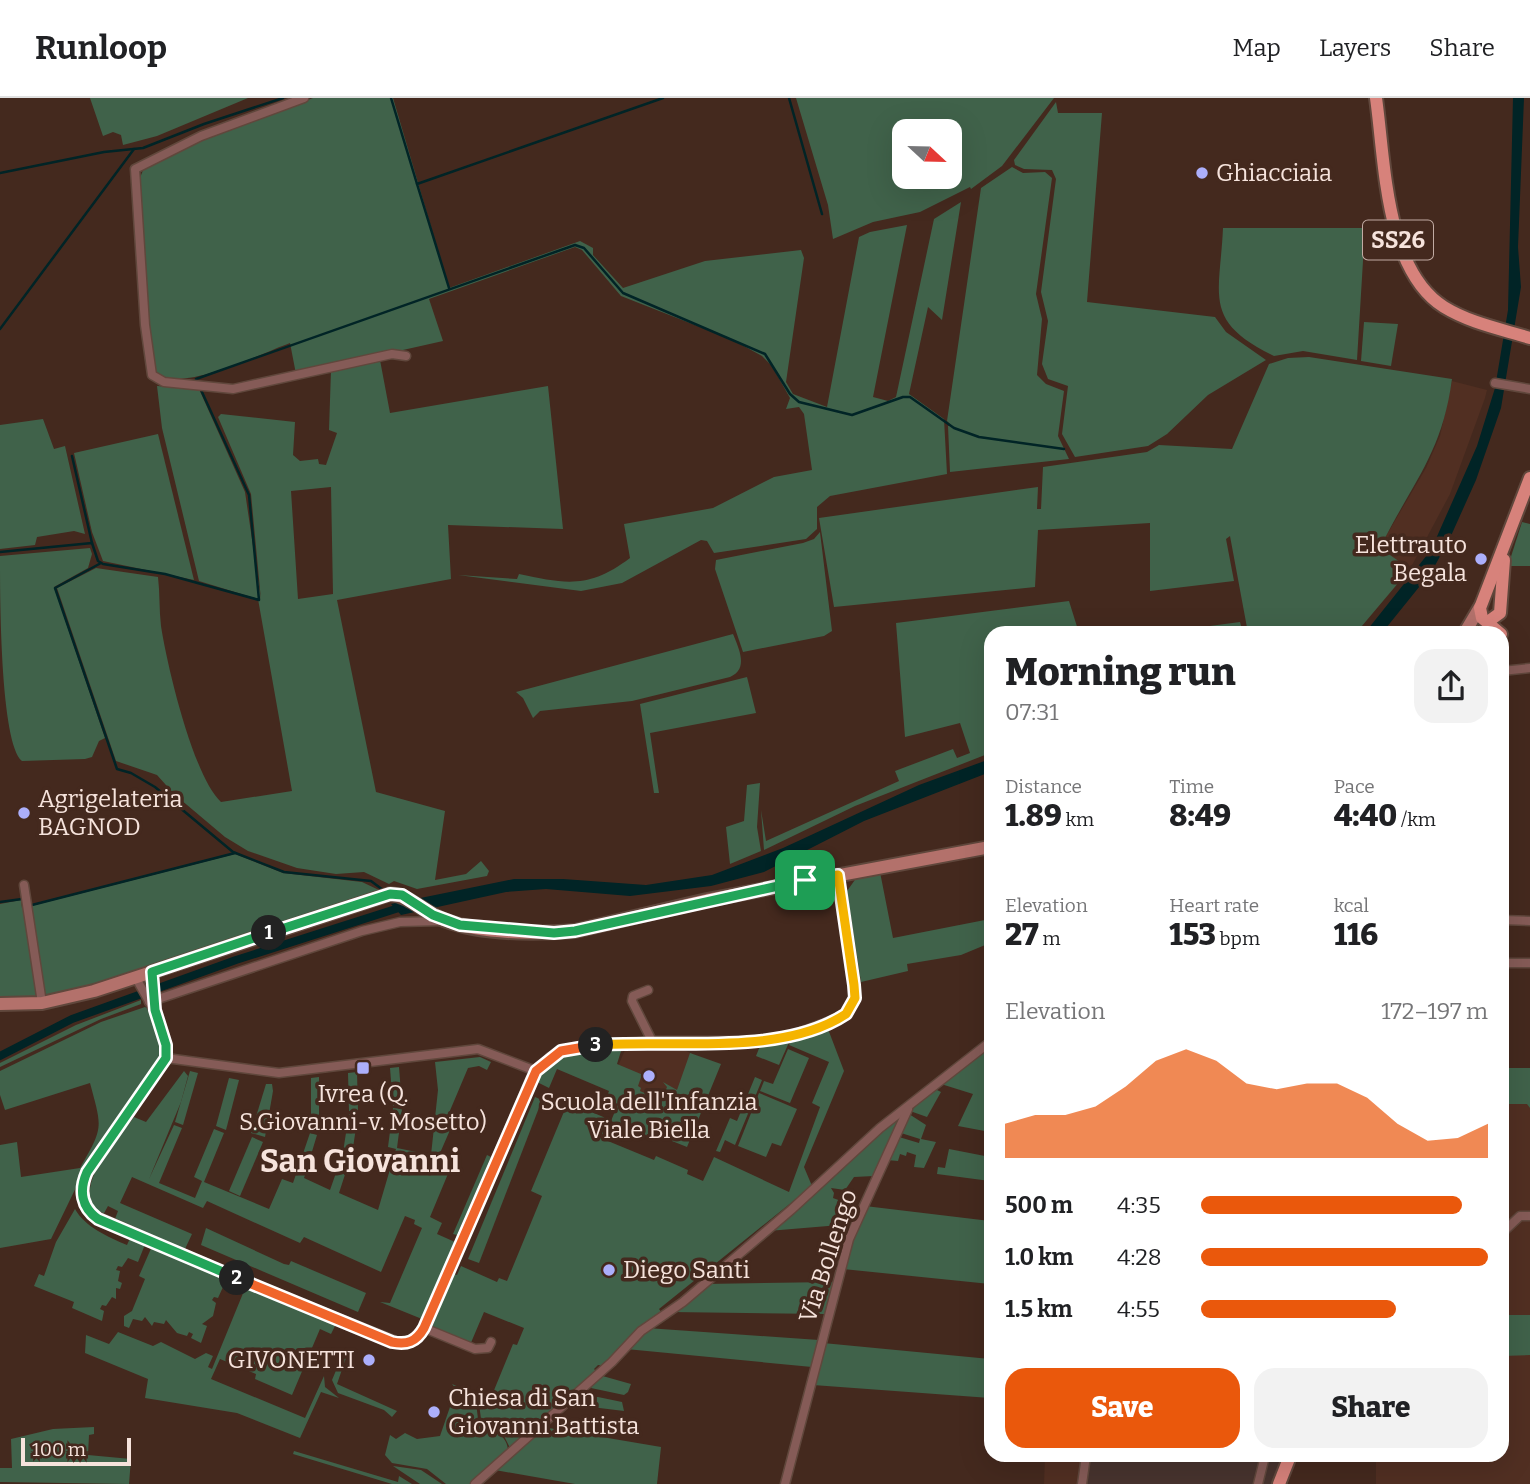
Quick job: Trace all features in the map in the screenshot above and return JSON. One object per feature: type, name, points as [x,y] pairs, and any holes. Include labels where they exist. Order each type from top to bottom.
[{"type":"main road","name":"SS26","points":[[1376,98],[1396,234],[1409,270],[1442,306],[1524,336]]},
{"type":"main road","points":[[1472,626],[1489,613],[1506,546],[1530,478]]},
{"type":"main road","points":[[1496,626],[1489,613],[1506,546]]},
{"type":"main road","points":[[0,1004],[42,1003],[138,982],[390,894],[402,895],[445,921],[480,929],[575,931],[707,900],[984,848]]},
{"type":"main road","points":[[1283,1480],[1288,1462]]},
{"type":"street","points":[[304,98],[201,136],[135,169],[145,325],[152,375],[163,382],[233,389],[392,354],[405,356]]},
{"type":"street","points":[[1495,383],[1530,389]]},
{"type":"street","points":[[1509,670],[1530,668]]},
{"type":"street","points":[[138,982],[152,1001],[166,1045],[166,1058],[87,1172],[81,1193],[90,1213],[353,1326],[404,1344],[419,1337],[424,1328],[536,1071],[561,1051],[652,1041],[758,1041],[793,1035],[846,1014],[855,998],[838,875]]},
{"type":"street","points":[[24,885],[42,1003]]},
{"type":"street","points":[[1509,920],[1530,921]]},
{"type":"street","points":[[152,1001],[362,931],[400,922],[445,921]]},
{"type":"street","points":[[1509,963],[1530,963]]},
{"type":"street","points":[[152,978],[152,1001]]},
{"type":"street","points":[[648,990],[633,996],[632,1001],[652,1041]]},
{"type":"street","name":"Via Bollengo","points":[[785,1484],[849,1240],[909,1107],[984,1047]]},
{"type":"street","points":[[166,1058],[279,1073],[478,1049],[536,1071]]},
{"type":"street","points":[[475,1484],[612,1362],[640,1331],[683,1302],[909,1107]]},
{"type":"street","points":[[1509,1226],[1520,1216],[1530,1216]]},
{"type":"street","points":[[424,1328],[474,1349],[488,1348],[491,1342]]},
{"type":"street","points":[[1082,1484],[1085,1462]]},
{"type":"street","points":[[1258,1484],[1264,1462]]},
{"type":"shaded area","points":[[1452,381],[1487,390],[1450,494],[1410,569],[1379,548],[1426,468],[1440,436]]},
{"type":"shaded area","name":"Scuola dell'Infanzia Viale Biella","points":[[679,1048],[693,1054],[669,1112],[609,1087],[625,1050]]},
{"type":"shaded area","points":[[1509,1104],[1528,1104],[1530,1484],[1376,1484],[1376,1462],[1509,1462]]},
{"type":"shaded area","points":[[1045,1462],[1081,1462],[1078,1484],[1044,1484]]},
{"type":"shaded area","points":[[1081,1462],[1280,1462],[1274,1484],[1078,1484]]},
{"type":"green space","points":[[90,98],[248,98],[157,136],[123,145],[121,135],[113,132],[103,136]]},
{"type":"green space","points":[[313,98],[393,98],[449,288],[580,241],[593,248],[593,255],[623,288],[705,261],[801,250],[804,258],[786,382],[793,394],[827,407],[859,237],[870,232],[907,225],[873,397],[888,401],[896,397],[934,219],[961,202],[942,320],[928,307],[909,394],[944,419],[947,474],[830,496],[817,507],[817,529],[806,539],[714,553],[707,541],[701,540],[622,583],[581,591],[458,575],[517,579],[519,574],[564,582],[602,575],[630,558],[624,524],[713,508],[774,477],[812,470],[804,414],[799,407],[786,409],[790,398],[772,366],[762,356],[733,340],[621,296],[582,250],[575,247],[429,299],[443,341],[296,374],[290,343],[202,375],[168,378],[155,374],[150,347],[139,180],[144,168],[209,136]]},
{"type":"green space","points":[[796,98],[1054,98],[1002,166],[971,189],[970,187],[920,212],[873,222],[833,239],[828,205]]},
{"type":"green space","points":[[1056,102],[1058,113],[1102,113],[1087,302],[1215,317],[1226,332],[1266,360],[1208,395],[1167,434],[1148,446],[1075,457],[1062,434],[1068,386],[1048,379],[1042,364],[1048,321],[1041,292],[1056,179],[1052,170],[1024,169],[1015,165],[1014,160]]},
{"type":"green space","points":[[1012,167],[1023,173],[1045,172],[1052,178],[1036,294],[1042,319],[1037,375],[1046,384],[1064,391],[1058,436],[1069,459],[950,472],[948,426],[952,426],[947,421],[981,188]]},
{"type":"green space","points":[[1223,228],[1365,228],[1357,360],[1303,351],[1274,356],[1235,331],[1225,318],[1220,304]]},
{"type":"green space","points":[[1364,322],[1398,324],[1391,366],[1361,361]]},
{"type":"green space","points":[[1309,357],[1452,379],[1441,428],[1433,449],[1380,548],[1410,569],[1362,626],[1247,626],[1230,536],[1226,539],[1234,581],[1150,591],[1150,523],[1038,530],[1035,587],[834,607],[819,518],[1038,487],[1037,509],[1041,509],[1043,467],[1147,452],[1159,445],[1232,449],[1269,364],[1288,358]]},
{"type":"green space","points":[[380,360],[390,413],[548,386],[563,529],[448,525],[451,579],[337,600],[376,792],[445,811],[435,880],[466,874],[481,861],[489,871],[487,876],[417,889],[394,881],[389,884],[364,872],[336,874],[297,868],[248,851],[225,837],[174,794],[157,775],[116,761],[57,588],[96,568],[158,577],[161,626],[175,692],[191,745],[211,789],[221,802],[292,791],[258,599],[199,581],[162,428],[157,386],[199,389],[245,492],[261,600],[251,494],[218,417],[221,414],[295,422],[293,455],[300,461],[318,459],[319,464],[326,465],[337,433],[329,430],[331,370]],"holes":[[[331,487],[333,594],[298,599],[291,491]]]},
{"type":"green space","points":[[43,419],[54,449],[65,446],[85,534],[74,531],[37,537],[35,545],[0,549],[0,425]]},
{"type":"green space","points":[[158,434],[194,580],[103,561],[92,532],[74,453]]},
{"type":"green space","points":[[1522,522],[1530,524],[1530,566],[1508,566]]},
{"type":"green space","points":[[820,532],[832,631],[824,636],[743,652],[715,569],[716,560],[803,543],[814,539]]},
{"type":"green space","points":[[90,548],[92,554],[88,568],[54,587],[105,738],[99,741],[92,757],[85,759],[22,761],[15,749],[9,727],[5,698],[0,556]]},
{"type":"green space","points":[[1069,601],[1077,626],[984,626],[984,755],[855,806],[764,850],[761,810],[766,841],[899,781],[895,771],[953,749],[957,758],[970,753],[960,723],[905,737],[896,623]]},
{"type":"green space","points":[[1240,622],[1241,626],[1210,626]]},
{"type":"green space","points":[[733,634],[740,652],[741,664],[730,677],[632,701],[540,711],[533,718],[523,698],[516,692]]},
{"type":"green space","points":[[747,677],[756,713],[650,733],[659,793],[654,793],[640,704]]},
{"type":"green space","points":[[760,783],[757,827],[761,851],[730,864],[726,827],[744,821],[747,785]]},
{"type":"green space","points":[[235,854],[283,873],[362,882],[381,891],[71,991],[44,995],[31,906]]},
{"type":"green space","points":[[880,872],[893,938],[984,920],[984,945],[961,955],[907,964],[908,971],[861,982],[847,891],[857,877]]},
{"type":"green space","points":[[21,900],[22,908],[25,908],[37,997],[0,1000],[0,904]]},
{"type":"green space","points":[[141,1000],[141,1004],[101,1019],[0,1067],[0,1063],[76,1025]]},
{"type":"green space","points":[[145,1007],[150,1010],[162,1043],[160,1062],[83,1173],[51,1239],[0,1248],[0,1145],[17,1142],[21,1177],[80,1168],[99,1127],[90,1083],[5,1110],[0,1095],[0,1071],[101,1022]]},
{"type":"green space","name":"Diego Santi","points":[[828,1029],[844,1071],[804,1167],[812,1186],[659,1309],[662,1313],[604,1366],[598,1365],[594,1369],[596,1371],[511,1450],[502,1432],[481,1419],[478,1396],[490,1400],[513,1344],[517,1345],[524,1328],[484,1312],[470,1345],[432,1327],[454,1274],[457,1275],[461,1266],[497,1282],[499,1278],[507,1281],[542,1196],[531,1191],[568,1102],[608,1119],[603,1139],[654,1160],[656,1156],[688,1170],[687,1174],[703,1181],[714,1157],[789,1192],[820,1107],[812,1103],[829,1062],[789,1045],[792,1039]]},
{"type":"green space","points":[[790,1040],[779,1065],[756,1056],[760,1046]]},
{"type":"green space","points":[[622,1048],[617,1064],[648,1077],[641,1077],[638,1086],[640,1091],[658,1099],[663,1097],[667,1087],[663,1082],[677,1090],[690,1053],[721,1064],[687,1147],[657,1135],[655,1139],[611,1121],[618,1104],[606,1099],[609,1091],[557,1069],[549,1088],[537,1082],[541,1071],[559,1056],[585,1050]]},
{"type":"green space","points":[[788,1049],[809,1058],[790,1103],[760,1091],[764,1081],[773,1084]]},
{"type":"green space","points":[[984,1050],[984,1131],[958,1126],[973,1094],[941,1084]]},
{"type":"green space","points":[[480,1057],[491,1062],[487,1070],[479,1066],[468,1068],[446,1120],[450,1130],[437,1160],[450,1169],[430,1217],[442,1223],[437,1234],[455,1242],[422,1319],[380,1302],[390,1303],[422,1228],[414,1224],[415,1220],[405,1216],[381,1272],[304,1237],[300,1243],[207,1201],[203,1208],[132,1177],[120,1203],[192,1234],[185,1249],[115,1219],[118,1211],[108,1206],[103,1215],[93,1205],[90,1193],[92,1180],[107,1152],[134,1117],[146,1122],[184,1071],[188,1076],[181,1102],[149,1179],[174,1125],[182,1128],[159,1183],[195,1198],[202,1181],[194,1177],[214,1129],[224,1133],[204,1182],[269,1209],[282,1179],[293,1183],[310,1133],[317,1135],[304,1178],[330,1190],[343,1153],[351,1156],[339,1193],[378,1210],[396,1149],[388,1147],[393,1108],[402,1109],[397,1148],[431,1155],[438,1090],[435,1062]]},
{"type":"green space","points":[[399,1067],[402,1106],[393,1106],[390,1068]]},
{"type":"green space","points":[[1509,1068],[1530,1068],[1530,1108],[1527,1104],[1509,1104]]},
{"type":"green space","points":[[190,1071],[198,1073],[183,1125],[175,1122]]},
{"type":"green space","points":[[357,1072],[358,1112],[349,1111],[348,1073]]},
{"type":"green space","points":[[319,1077],[319,1124],[311,1123],[311,1078]]},
{"type":"green space","points":[[755,1077],[762,1080],[735,1145],[725,1140],[720,1152],[716,1151],[730,1118],[737,1121]]},
{"type":"green space","points":[[229,1078],[239,1080],[226,1130],[216,1126]]},
{"type":"green space","points":[[266,1084],[272,1084],[273,1091],[265,1137],[251,1133]]},
{"type":"green space","points":[[935,1089],[941,1092],[927,1117],[910,1111]]},
{"type":"green space","points":[[759,1093],[797,1109],[781,1146],[772,1143],[766,1157],[738,1146]]},
{"type":"green space","points":[[535,1097],[542,1100],[479,1263],[468,1259]]},
{"type":"green space","points":[[349,1114],[358,1115],[352,1154],[343,1152]]},
{"type":"green space","points":[[909,1114],[926,1125],[921,1139],[936,1142],[924,1168],[914,1167],[916,1155],[907,1152],[906,1156],[900,1154],[898,1161],[887,1160],[899,1137],[919,1143],[920,1139],[901,1133]]},
{"type":"green space","points":[[902,1116],[874,1176],[854,1177],[845,1190],[831,1188],[833,1198],[860,1208],[852,1224],[768,1231],[887,1125]]},
{"type":"green space","points":[[252,1137],[263,1142],[240,1196],[229,1191]]},
{"type":"green space","points":[[949,1149],[984,1156],[984,1180],[937,1174],[938,1167],[945,1168]]},
{"type":"green space","points":[[487,1155],[491,1157],[457,1235],[453,1234]]},
{"type":"green space","points":[[865,1206],[984,1220],[984,1283],[843,1269]]},
{"type":"green space","points":[[75,1209],[91,1226],[112,1239],[127,1245],[131,1236],[146,1242],[138,1262],[128,1258],[122,1267],[118,1266],[118,1281],[122,1283],[120,1289],[116,1288],[116,1299],[112,1297],[106,1306],[102,1305],[102,1321],[72,1308],[74,1302],[34,1286],[39,1274],[44,1276],[56,1242]]},
{"type":"green space","points":[[206,1228],[284,1264],[289,1265],[291,1261],[366,1293],[358,1312],[201,1245]]},
{"type":"green space","points":[[153,1244],[228,1276],[218,1298],[214,1297],[212,1300],[216,1303],[213,1316],[202,1324],[207,1326],[201,1343],[191,1338],[193,1334],[189,1332],[187,1336],[177,1333],[166,1320],[164,1324],[154,1322],[152,1326],[145,1317],[142,1321],[133,1319],[129,1328],[124,1326],[124,1316],[132,1311],[145,1279],[139,1276]]},
{"type":"green space","points":[[833,1282],[825,1314],[671,1312],[705,1284]]},
{"type":"green space","points":[[246,1286],[336,1324],[331,1334],[320,1329],[292,1395],[255,1379],[256,1374],[220,1359],[211,1379],[305,1418],[324,1376],[325,1387],[339,1398],[321,1392],[300,1438],[237,1413],[145,1398],[148,1379],[85,1353],[86,1335],[109,1344],[118,1332],[153,1346],[161,1342],[195,1359],[206,1353],[213,1356],[208,1367],[212,1369]]},
{"type":"green space","points":[[1509,1315],[1530,1315],[1530,1355],[1509,1356]]},
{"type":"green space","points":[[647,1328],[819,1340],[812,1367],[626,1349]]},
{"type":"green space","points":[[823,1343],[984,1358],[984,1398],[813,1385]]},
{"type":"green space","points":[[343,1354],[347,1355],[337,1384],[397,1411],[392,1417],[384,1410],[338,1393],[332,1380]]},
{"type":"green space","points":[[599,1375],[631,1384],[628,1392],[624,1395],[591,1388]]},
{"type":"green space","points":[[452,1384],[475,1394],[478,1419],[502,1437],[507,1446],[508,1453],[472,1484],[446,1484],[427,1469],[392,1463],[385,1455],[390,1435],[396,1439],[405,1433],[417,1439],[440,1436],[451,1404],[460,1406],[466,1401]]},
{"type":"green space","points":[[577,1397],[598,1397],[622,1402],[624,1411],[567,1404]]},
{"type":"green space","points":[[94,1427],[94,1434],[89,1435],[88,1455],[131,1459],[129,1484],[0,1482],[0,1468],[12,1468],[11,1439],[53,1429]]},
{"type":"green space","points":[[543,1427],[661,1447],[657,1484],[575,1484],[495,1470]]},
{"type":"green space","points":[[294,1451],[398,1482],[399,1476],[412,1484],[392,1484],[293,1454]]},
{"type":"green space","points":[[393,1466],[421,1470],[442,1484],[420,1484]]},
{"type":"water","points":[[1513,98],[1524,98],[1518,247],[1521,287],[1501,408],[1476,480],[1432,571],[1388,626],[1370,626],[1431,550],[1477,446],[1495,388],[1508,310]]},
{"type":"water","points":[[984,761],[984,774],[864,821],[764,872],[711,886],[630,896],[546,889],[506,892],[401,915],[391,904],[514,879],[563,879],[646,885],[712,875],[783,848],[919,785]]},
{"type":"waterway","points":[[0,173],[104,152],[143,148],[283,98]]},
{"type":"waterway","points":[[391,98],[417,184]]},
{"type":"waterway","points":[[449,288],[417,184],[663,98]]},
{"type":"waterway","points":[[789,98],[822,214]]},
{"type":"waterway","points":[[0,329],[134,149]]},
{"type":"waterway","points":[[0,552],[92,543],[98,561],[103,564],[165,574],[259,600],[249,495],[196,379],[575,245],[584,248],[623,293],[765,354],[790,394],[799,402],[852,415],[910,397],[954,428],[979,437],[1064,449]]},
{"type":"waterway","points":[[72,456],[92,543]]},
{"type":"waterway","points":[[101,563],[55,588],[117,769],[131,773],[155,787],[233,852],[284,872],[371,881],[383,890]]},
{"type":"waterway","points":[[28,906],[235,853]]},
{"type":"waterway","points":[[0,902],[23,901]]},
{"type":"waterway","points":[[0,1056],[72,1019],[236,960],[405,906]]},
{"type":"place","name":"Ghiacciaia","points":[[1202,173]]},
{"type":"place","name":"Elettrauto Begala","points":[[1481,559]]},
{"type":"place","name":"Agrigelateria BAGNOD","points":[[24,813]]},
{"type":"place","name":"Ivrea (Q. S.Giovanni-v. Mosetto)","points":[[363,1068]]},
{"type":"place","name":"Scuola dell'Infanzia Viale Biella","points":[[649,1076]]},
{"type":"place","name":"Diego Santi","points":[[609,1270]]},
{"type":"place","name":"GIVONETTI","points":[[369,1360]]},
{"type":"place","name":"Chiesa di San Giovanni Battista","points":[[434,1412]]},
{"type":"district","name":"San Giovanni","points":[[360,1161]]},
{"type":"route","points":[[838,875],[855,998],[846,1014],[828,1024],[775,1039],[744,1043],[623,1043],[584,1046],[550,1056],[540,1064],[531,1078],[424,1328],[419,1337],[410,1343],[392,1342],[98,1219],[90,1213],[85,1203],[81,1193],[87,1172],[161,1069],[166,1058],[166,1045],[155,1010],[152,972],[390,894],[402,895],[433,915],[460,925],[480,929],[554,933],[575,931],[805,880],[838,875]]}]
